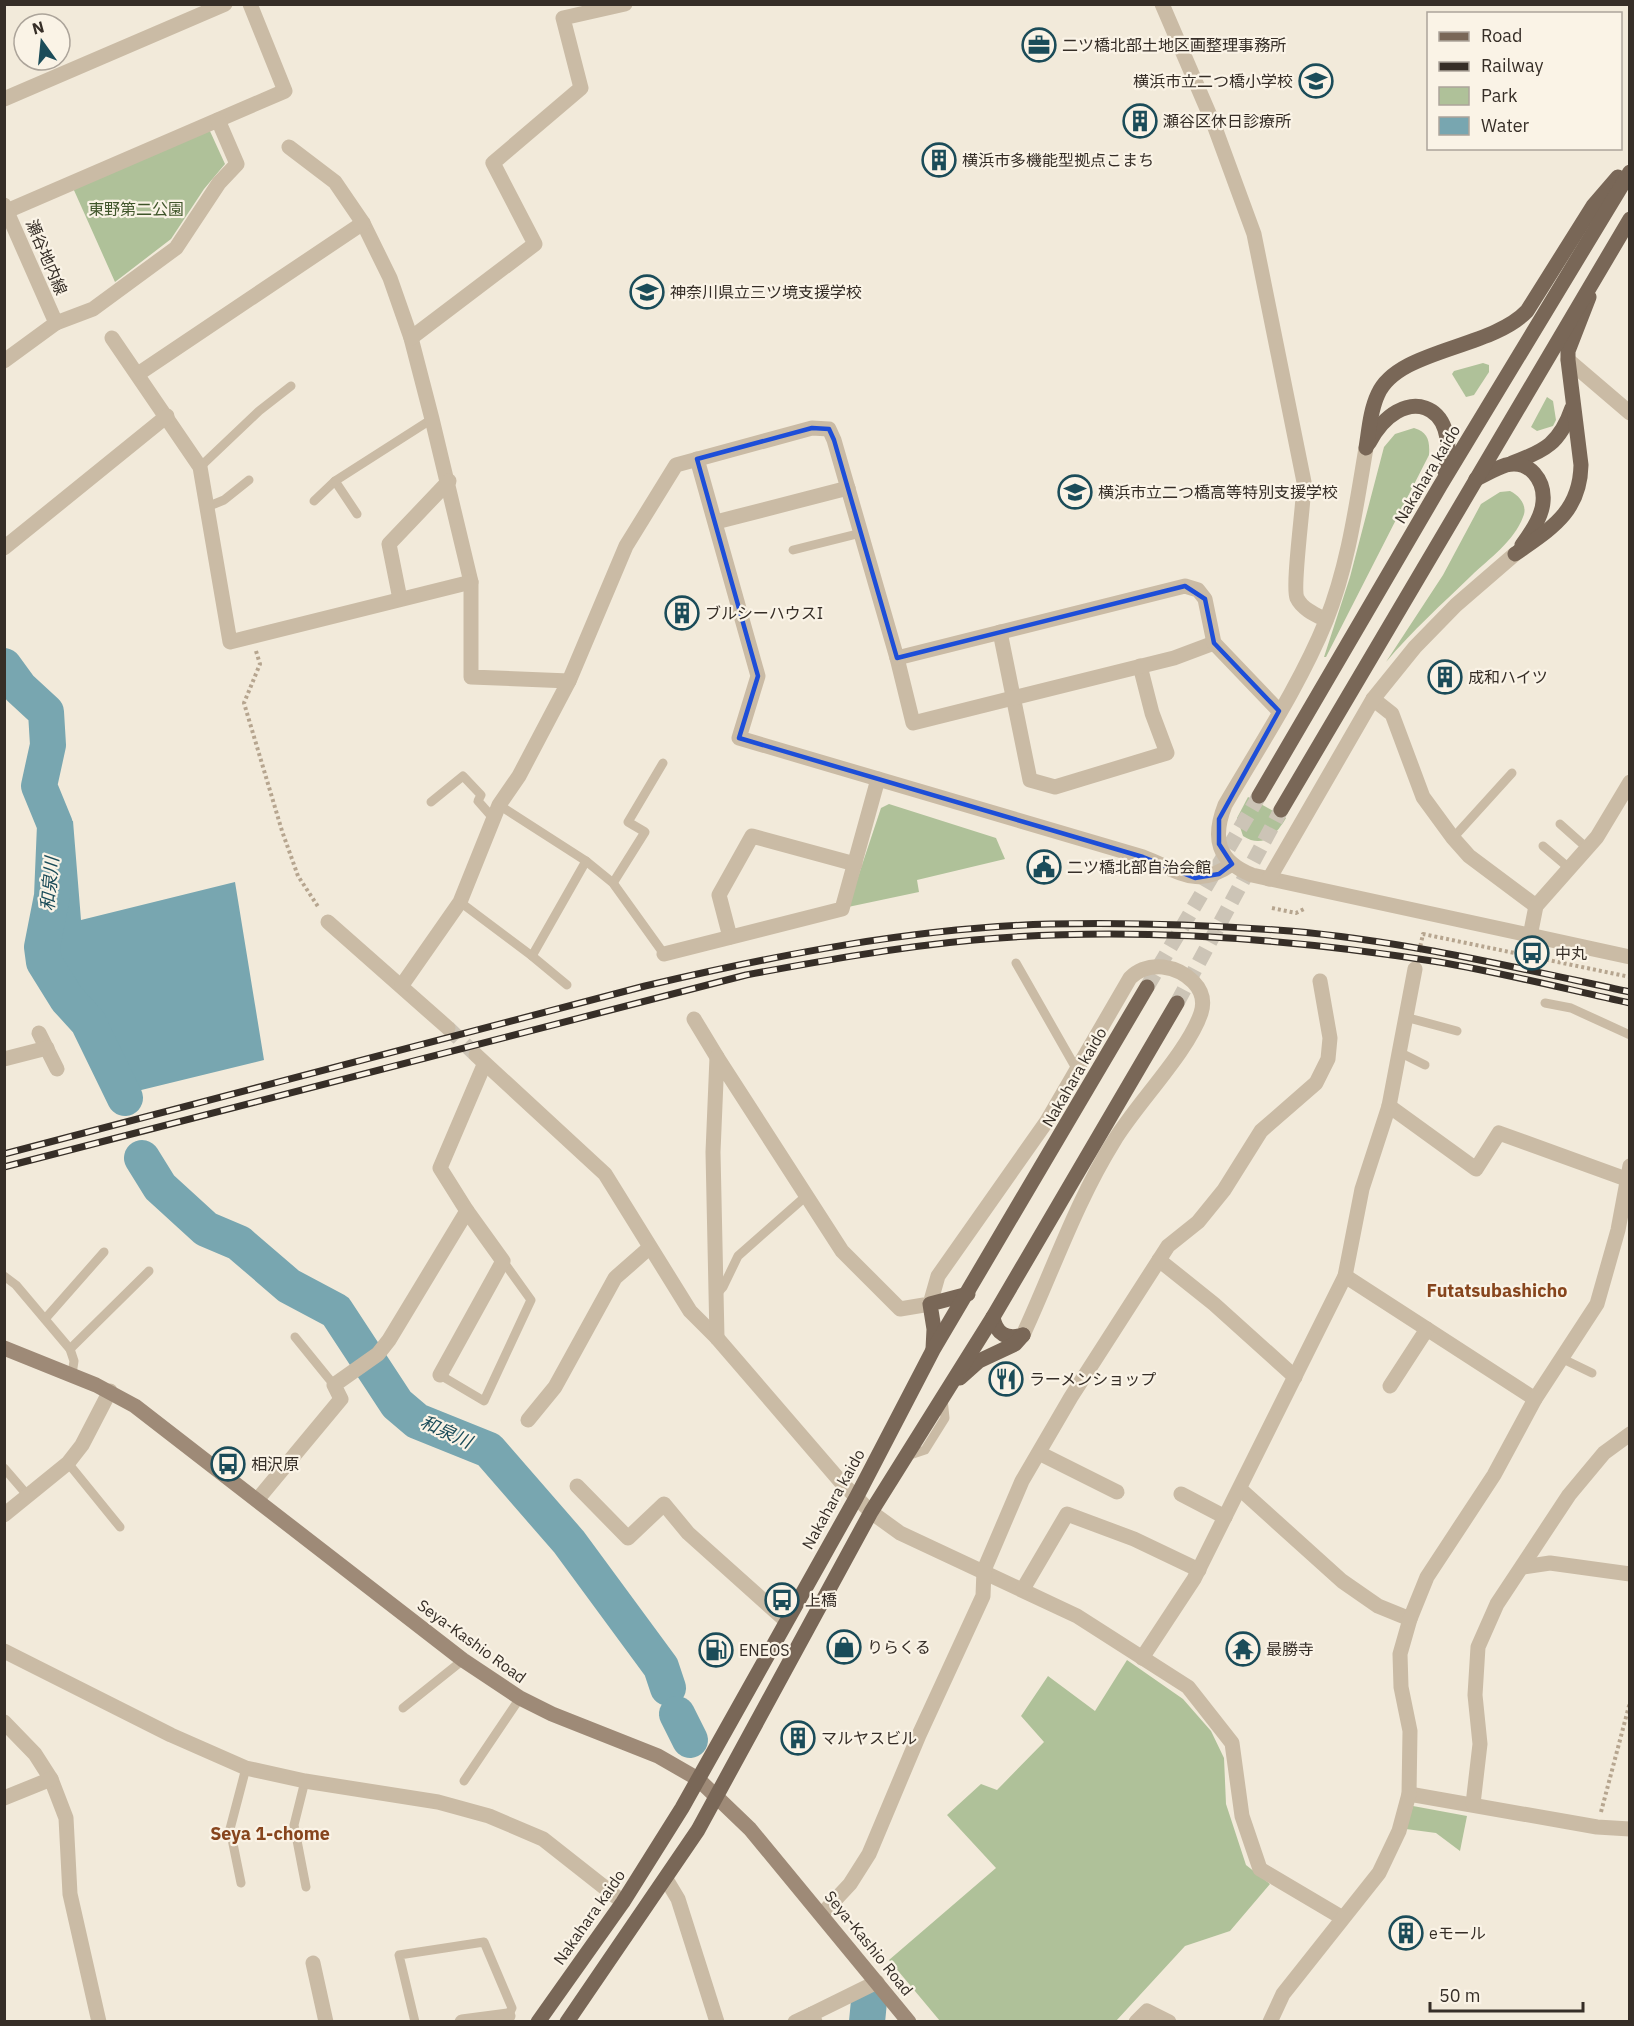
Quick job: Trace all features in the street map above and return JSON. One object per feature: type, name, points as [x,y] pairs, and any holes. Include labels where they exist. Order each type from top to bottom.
[{"type":"main road","points":[[1366,448],[1372,411],[1378,393],[1388,379],[1407,366],[1494,334],[1518,321],[1527,311],[1593,206],[1629,164]]},
{"type":"main road","name":"Nakahara kaido","points":[[1259,796],[1440,486],[1629,172]]},
{"type":"main road","points":[[1281,810],[1629,219]]},
{"type":"main road","points":[[1515,554],[1548,531],[1564,516],[1575,499],[1581,481],[1568,351],[1583,318],[1594,278]]},
{"type":"main road","points":[[1366,448],[1386,418],[1398,410],[1415,406],[1431,410],[1443,420],[1449,437],[1449,453],[1440,486]]},
{"type":"main road","points":[[1476,479],[1546,449],[1564,428],[1572,408]]},
{"type":"main road","points":[[1507,465],[1530,468],[1538,477],[1542,488],[1543,503],[1537,521],[1515,554]]},
{"type":"main road","name":"Nakahara kaido","points":[[538,2022],[623,1902],[698,1779],[785,1620],[856,1498],[933,1350],[1147,987]]},
{"type":"main road","points":[[567,2022],[666,1879],[718,1796],[871,1512],[942,1394],[993,1317],[1177,1003]]},
{"type":"main road","points":[[933,1350],[934,1329],[930,1304],[968,1294]]},
{"type":"main road","points":[[993,1317],[994,1324],[1004,1336],[1012,1338],[1023,1335]]},
{"type":"main road","points":[[942,1394],[979,1360],[1015,1344],[1023,1335]]},
{"type":"main road","name":"Seya-Kashio Road","points":[[4,1348],[72,1374],[110,1391],[135,1406],[463,1660],[520,1698],[552,1714],[658,1756],[698,1779],[718,1796],[822,1914],[909,2022]]},
{"type":"street","points":[[4,99],[225,4]]},
{"type":"street","points":[[6,208],[285,91],[250,4]]},
{"type":"street","points":[[411,338],[535,244],[493,163],[581,88],[563,18],[625,4]]},
{"type":"street","points":[[1162,4],[1214,125],[1254,234],[1304,482],[1295,591],[1302,605],[1326,620]]},
{"type":"street","points":[[4,361],[56,323],[93,309],[176,248],[219,183],[237,165],[218,120]]},
{"type":"street","points":[[290,147],[334,182],[363,222],[390,278],[411,338],[449,481],[471,582],[471,677],[569,681]]},
{"type":"street","name":"瀬谷地内線","points":[[6,208],[56,323]]},
{"type":"street","points":[[138,374],[363,222]]},
{"type":"street","points":[[112,338],[200,467],[230,642],[471,582]]},
{"type":"street","points":[[1568,360],[1629,413]]},
{"type":"street","points":[[4,548],[166,416]]},
{"type":"street","points":[[402,985],[460,902],[496,812],[519,776],[569,681],[626,546],[676,465],[812,428],[829,429],[897,658],[913,723],[1174,657],[1214,643]]},
{"type":"street","points":[[1366,448],[1350,539],[1326,620],[1310,657],[1225,804],[1219,819],[1219,844],[1232,864],[1252,875],[1629,957]]},
{"type":"street","points":[[697,459],[758,676],[739,738],[1143,857],[1186,876],[1208,877],[1219,874],[1232,864]]},
{"type":"street","points":[[400,599],[388,544],[449,481]]},
{"type":"street","points":[[716,522],[848,488]]},
{"type":"street","points":[[1269,879],[1373,699],[1415,647],[1456,605],[1515,554]]},
{"type":"street","points":[[897,658],[1185,586],[1198,590],[1205,599],[1214,643],[1279,711]]},
{"type":"street","points":[[1000,632],[1030,780],[1054,787],[1167,753],[1152,713],[1140,666]]},
{"type":"street","points":[[1373,699],[1392,714],[1406,757],[1423,797],[1453,838],[1469,856],[1536,906]]},
{"type":"street","points":[[663,954],[842,909],[878,779]]},
{"type":"street","points":[[1530,936],[1536,906],[1597,837],[1629,782]]},
{"type":"street","points":[[730,938],[719,895],[752,836],[855,864]]},
{"type":"street","points":[[328,922],[402,985],[447,1028]]},
{"type":"street","points":[[693,1019],[805,1197],[842,1251],[900,1309],[930,1304],[938,1276],[1047,1121],[1135,973],[1142,969],[1162,967],[1186,975],[1195,982],[1201,992],[1201,1013],[1164,1073],[1141,1100],[1115,1138],[1086,1187],[1023,1335]]},
{"type":"street","points":[[1142,1659],[1198,1570],[1345,1276],[1362,1189],[1389,1106],[1415,969]]},
{"type":"street","points":[[822,1914],[850,1884],[869,1854],[919,1735],[983,1596],[984,1570],[1022,1481],[1071,1397],[1168,1246],[1198,1221],[1224,1190],[1261,1131],[1316,1083],[1328,1059],[1330,1038],[1320,981]]},
{"type":"street","points":[[39,1033],[57,1069]]},
{"type":"street","points":[[4,1059],[47,1048]]},
{"type":"street","points":[[717,1057],[713,1152],[717,1338]]},
{"type":"street","points":[[440,1375],[502,1261],[440,1168],[480,1060],[605,1174],[690,1311],[717,1338],[856,1498],[871,1512],[900,1533],[984,1570],[1077,1616],[1188,1687],[1232,1743],[1242,1816],[1260,1869],[1341,1917]]},
{"type":"street","points":[[1270,2022],[1283,1994],[1341,1917],[1378,1873],[1399,1831],[1409,1794],[1410,1731],[1401,1687],[1400,1654],[1410,1619],[1427,1577],[1494,1475],[1535,1399],[1597,1304],[1624,1232],[1628,1172],[1499,1133],[1476,1169],[1389,1106]]},
{"type":"street","points":[[257,1500],[341,1400],[334,1385],[378,1354],[389,1340],[467,1211]]},
{"type":"street","points":[[528,1419],[555,1387],[615,1278],[649,1248]]},
{"type":"street","points":[[1159,1260],[1214,1304],[1295,1377]]},
{"type":"street","points":[[1345,1276],[1535,1399]]},
{"type":"street","points":[[1390,1386],[1427,1329]]},
{"type":"street","points":[[4,1515],[68,1463],[82,1445],[110,1391]]},
{"type":"street","points":[[1473,1804],[1479,1744],[1475,1695],[1478,1647],[1497,1604],[1582,1477],[1604,1453],[1629,1434]]},
{"type":"street","points":[[1039,1453],[1117,1492]]},
{"type":"street","points":[[577,1486],[628,1538],[664,1504],[688,1533],[785,1620]]},
{"type":"street","points":[[1240,1489],[1342,1581],[1378,1606],[1410,1619]]},
{"type":"street","points":[[1181,1494],[1225,1516]]},
{"type":"street","points":[[1023,1589],[1067,1514],[1125,1539],[1134,1539],[1198,1570]]},
{"type":"street","points":[[1523,1567],[1550,1563],[1629,1574]]},
{"type":"street","points":[[4,1651],[171,1735],[246,1768],[305,1781],[438,1802],[489,1816],[543,1839],[623,1902]]},
{"type":"street","points":[[4,1722],[35,1754],[51,1779],[66,1818],[70,1893],[99,2022]]},
{"type":"street","points":[[4,1798],[51,1779]]},
{"type":"street","points":[[1409,1794],[1597,1827],[1629,1828]]},
{"type":"street","points":[[666,1879],[678,1899],[717,2022]]},
{"type":"street","points":[[313,1963],[326,2022]]},
{"type":"street","points":[[795,2022],[814,2018],[877,1982]]},
{"type":"street","points":[[1136,2022],[1147,2011],[1169,2022]]},
{"type":"street","points":[[462,2022],[508,2016]]},
{"type":"lane","points":[[200,467],[259,411],[291,386]]},
{"type":"lane","points":[[314,501],[335,481],[432,419]]},
{"type":"lane","points":[[207,507],[224,500],[249,480]]},
{"type":"lane","points":[[335,481],[357,514]]},
{"type":"lane","points":[[794,550],[861,532]]},
{"type":"lane","points":[[613,883],[645,832],[628,822],[663,763]]},
{"type":"lane","points":[[1453,838],[1512,773]]},
{"type":"lane","points":[[431,802],[463,776],[482,795],[478,801],[586,861],[613,883],[663,954]]},
{"type":"lane","points":[[1560,824],[1587,848]]},
{"type":"lane","points":[[1543,846],[1569,868]]},
{"type":"lane","points":[[532,956],[586,861]]},
{"type":"lane","points":[[460,902],[567,985]]},
{"type":"lane","points":[[1016,963],[1077,1070]]},
{"type":"lane","points":[[1545,1003],[1571,1008],[1629,1035]]},
{"type":"lane","points":[[1406,1017],[1457,1030]]},
{"type":"lane","points":[[1399,1052],[1425,1065]]},
{"type":"lane","points":[[715,1297],[723,1287],[738,1256],[805,1197]]},
{"type":"lane","points":[[45,1319],[104,1252]]},
{"type":"lane","points":[[440,1375],[484,1401],[531,1300],[502,1261]]},
{"type":"lane","points":[[70,1349],[149,1271]]},
{"type":"lane","points":[[4,1276],[70,1349],[74,1361],[72,1374]]},
{"type":"lane","points":[[295,1337],[334,1385]]},
{"type":"lane","points":[[1561,1358],[1592,1373]]},
{"type":"lane","points":[[68,1463],[120,1527]]},
{"type":"lane","points":[[4,1468],[28,1497]]},
{"type":"lane","points":[[403,1708],[463,1660]]},
{"type":"lane","points":[[464,1781],[520,1698]]},
{"type":"lane","points":[[241,1882],[230,1829],[246,1768]]},
{"type":"lane","points":[[305,1781],[294,1825],[306,1887]]},
{"type":"lane","points":[[415,2022],[399,1955],[484,1942],[512,2008],[508,2016]]},
{"type":"path","points":[[251,636],[260,663],[244,703],[246,711],[298,876],[328,922]]},
{"type":"path","points":[[1272,908],[1296,913],[1306,908]]},
{"type":"path","points":[[1423,934],[1629,977]]},
{"type":"path","points":[[1602,1807],[1629,1702]]},
{"type":"highlighted area","points":[[812,428],[829,429],[897,658],[1185,586],[1205,599],[1214,643],[1279,711],[1219,819],[1219,844],[1232,864],[1219,874],[1195,878],[1143,857],[739,738],[758,676],[697,459]]},
{"type":"green space","name":"東野第二公園","points":[[209,129],[225,164],[204,189],[171,239],[115,282],[73,188]]},
{"type":"green space","points":[[1483,363],[1489,365],[1489,372],[1474,395],[1466,397],[1452,374],[1454,371]]},
{"type":"green space","points":[[1547,397],[1553,401],[1556,420],[1553,426],[1537,431],[1531,427]]},
{"type":"green space","points":[[1414,428],[1427,438],[1429,455],[1324,657],[1350,577],[1384,447],[1395,434]]},
{"type":"green space","points":[[1510,491],[1524,505],[1523,517],[1514,534],[1386,662],[1443,575],[1481,504],[1500,492]]},
{"type":"green space","points":[[1248,797],[1286,818],[1278,830],[1268,838],[1257,841],[1243,836],[1237,818]]},
{"type":"green space","points":[[889,804],[996,838],[1005,859],[917,880],[919,892],[848,907],[881,808]]},
{"type":"green space","points":[[1127,1660],[1183,1699],[1211,1731],[1224,1758],[1226,1804],[1246,1865],[1270,1884],[1230,1931],[1185,1946],[1116,2021],[940,2021],[889,1960],[996,1868],[947,1815],[981,1784],[997,1790],[1044,1742],[1021,1716],[1048,1676],[1095,1711]]},
{"type":"green space","points":[[1413,1806],[1467,1816],[1460,1851],[1436,1833],[1406,1829]]},
{"type":"water","points":[[73,821],[81,920],[235,882],[264,1060],[129,1093],[57,976],[45,948],[52,896],[55,825]]},
{"type":"waterway","name":"和泉川","points":[[4,666],[20,688],[46,712],[48,745],[39,786],[55,825],[52,896],[42,947],[44,962],[67,999],[88,1022],[125,1098]]},
{"type":"waterway","name":"和泉川","points":[[142,1158],[160,1187],[206,1229],[239,1243],[289,1286],[336,1311],[397,1404],[417,1421],[489,1450],[569,1542],[661,1667],[668,1688]]},
{"type":"waterway","name":"和泉川","points":[[677,1714],[690,1740]]},
{"type":"waterway","name":"和泉川","points":[[867,2022],[869,2001]]},
{"type":"tunnel","points":[[1147,987],[1259,796]]},
{"type":"tunnel","points":[[1177,1003],[1281,810]]},
{"type":"tunnel","points":[[448,1028],[476,1055]]},
{"type":"railway","points":[[4,1154],[645,986],[795,954],[947,931],[1050,924],[1110,923],[1290,931],[1418,948],[1630,992]]},
{"type":"railway","points":[[4,1167],[746,975],[888,950],[974,940],[1090,934],[1149,934],[1324,946],[1439,962],[1630,1003]]},
{"type":"place","name":"二ツ橋北部土地区画整理事務所","points":[[1039,45]]},
{"type":"place","name":"横浜市立二つ橋小学校","points":[[1316,81]]},
{"type":"place","name":"瀬谷区休日診療所","points":[[1140,121]]},
{"type":"place","name":"横浜市多機能型拠点こまち","points":[[939,160]]},
{"type":"place","name":"神奈川県立三ツ境支援学校","points":[[647,292]]},
{"type":"place","name":"横浜市立二つ橋高等特別支援学校","points":[[1075,492]]},
{"type":"place","name":"ブルシーハウスI","points":[[682,613]]},
{"type":"place","name":"成和ハイツ","points":[[1445,677]]},
{"type":"place","name":"二ツ橋北部自治会館","points":[[1044,867]]},
{"type":"place","name":"中丸","points":[[1532,953]]},
{"type":"place","name":"ラーメンショップ","points":[[1006,1379]]},
{"type":"place","name":"相沢原","points":[[228,1464]]},
{"type":"place","name":"上橋","points":[[782,1600]]},
{"type":"place","name":"りらくる","points":[[844,1647]]},
{"type":"place","name":"最勝寺","points":[[1243,1649]]},
{"type":"place","name":"ENEOS","points":[[716,1650]]},
{"type":"place","name":"マルヤスビル","points":[[798,1738]]},
{"type":"place","name":"eモール","points":[[1406,1933]]},
{"type":"district","name":"Futatsubashicho","points":[[1497,1291]]},
{"type":"district","name":"Seya 1-chome","points":[[270,1834]]}]
